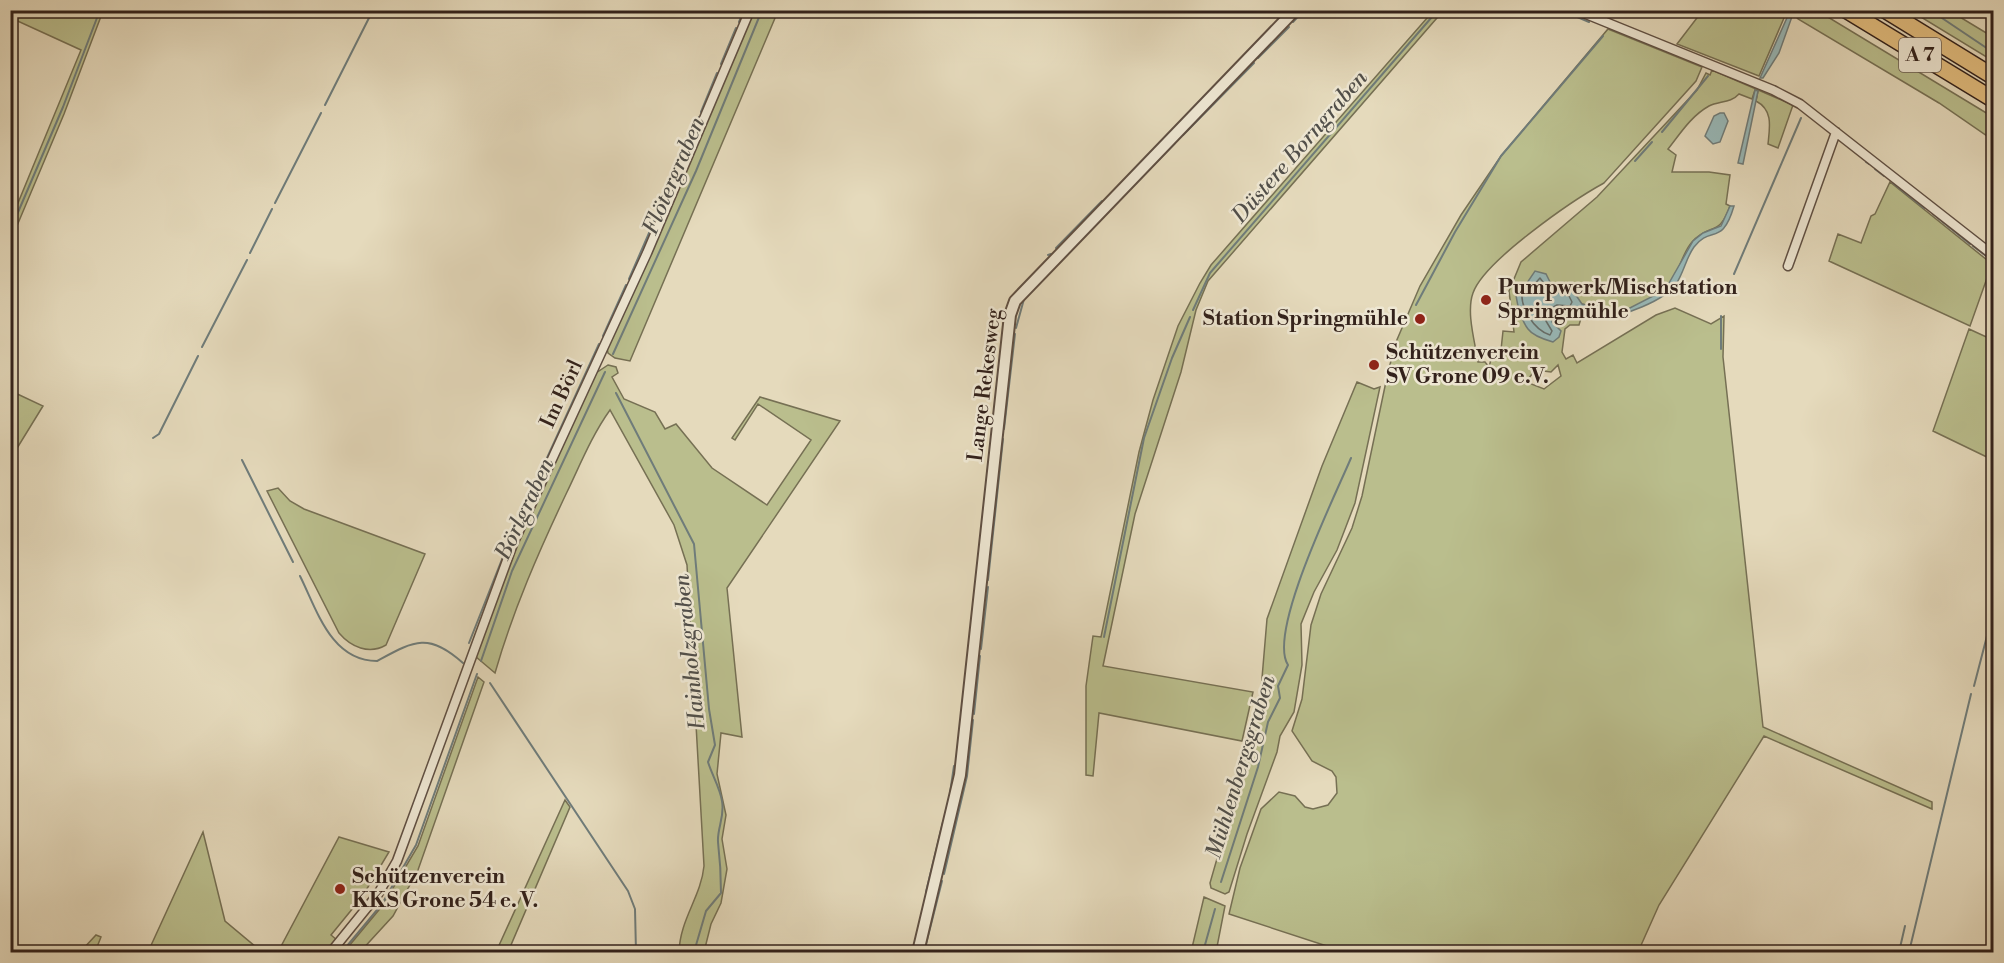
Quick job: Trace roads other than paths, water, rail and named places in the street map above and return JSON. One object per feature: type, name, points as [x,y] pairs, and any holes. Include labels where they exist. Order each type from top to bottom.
[{"type":"highway","name":"A 7","points":[[1846,10],[1994,100]]},
{"type":"highway","name":"A 7","points":[[1885,10],[1994,77]]},
{"type":"street","name":"Im Börl","points":[[331,952],[378,894],[397,861],[513,544],[647,253],[750,10]]},
{"type":"street","name":"Lange Rekesweg","points":[[918,952],[955,804],[962,763],[1010,315],[1015,301],[1295,10]]},
{"type":"street","points":[[1576,10],[1773,90],[1800,104],[1994,256]]},
{"type":"street","points":[[1788,266],[1836,132]]},
{"type":"water","points":[[1790,11],[1794,11],[1779,53],[1763,78],[1760,78]]},
{"type":"water","points":[[1755,90],[1758,91],[1743,164],[1738,163]]},
{"type":"water","points":[[1724,113],[1728,121],[1720,142],[1713,144],[1705,136],[1714,116]]},
{"type":"water","points":[[1730,206],[1734,206],[1725,227],[1716,234],[1706,237],[1694,247],[1676,284],[1653,302],[1610,316],[1571,311],[1553,313],[1552,322],[1561,331],[1559,337],[1553,342],[1533,334],[1525,325],[1516,288],[1527,283],[1535,271],[1546,274],[1551,284],[1573,291],[1582,304],[1605,309],[1626,310],[1665,290],[1693,241],[1703,233],[1721,226]]},
{"type":"waterway","points":[[10,231],[63,107],[100,10]]},
{"type":"waterway","points":[[325,105],[373,10]]},
{"type":"waterway","points":[[739,22],[744,10]]},
{"type":"waterway","name":"Flötergraben","points":[[613,354],[696,171],[762,10]]},
{"type":"waterway","points":[[1293,22],[1304,10]]},
{"type":"waterway","name":"Düstere Borngraben","points":[[1193,310],[1210,273],[1438,10]]},
{"type":"waterway","name":"Düstere Borngraben","points":[[1561,10],[1589,22]]},
{"type":"waterway","points":[[1930,10],[1994,53]]},
{"type":"waterway","points":[[1258,58],[1289,27]]},
{"type":"waterway","points":[[721,64],[736,28]]},
{"type":"waterway","name":"Mühlenbergsgraben","points":[[1416,305],[1455,232],[1501,156],[1603,36]]},
{"type":"waterway","points":[[1183,135],[1254,63]]},
{"type":"waterway","points":[[701,112],[717,73]]},
{"type":"waterway","points":[[1662,132],[1708,76]]},
{"type":"waterway","points":[[275,203],[321,113]]},
{"type":"waterway","points":[[677,169],[699,117]]},
{"type":"waterway","points":[[1734,274],[1801,118]]},
{"type":"waterway","points":[[1635,161],[1652,142]]},
{"type":"waterway","points":[[1098,222],[1175,143]]},
{"type":"waterway","points":[[1875,169],[1884,176]]},
{"type":"waterway","points":[[659,211],[673,178]]},
{"type":"waterway","points":[[1893,183],[1924,208]]},
{"type":"waterway","points":[[1056,248],[1102,201]]},
{"type":"waterway","points":[[250,253],[272,209]]},
{"type":"waterway","points":[[1933,214],[1970,244]]},
{"type":"waterway","points":[[629,279],[656,217]]},
{"type":"waterway","points":[[1973,246],[1994,262]]},
{"type":"waterway","points":[[202,347],[247,260]]},
{"type":"waterway","points":[[603,336],[626,285]]},
{"type":"waterway","points":[[1016,328],[1024,299]]},
{"type":"waterway","points":[[1721,316],[1721,349]]},
{"type":"waterway","name":"Düstere Borngraben","points":[[1104,637],[1144,438],[1172,358],[1190,317]]},
{"type":"waterway","points":[[1004,429],[1015,334]]},
{"type":"waterway","points":[[469,643],[510,539],[599,344]]},
{"type":"waterway","points":[[153,438],[159,434],[198,356]]},
{"type":"waterway","name":"Börlgraben","points":[[481,661],[512,571],[605,372]]},
{"type":"waterway","name":"Hainholzgraben","points":[[616,393],[694,544],[709,709],[715,745],[708,762],[720,791],[723,807],[718,837],[721,893],[706,911],[694,952]]},
{"type":"waterway","points":[[988,580],[1003,439]]},
{"type":"waterway","name":"Mühlenbergsgraben","points":[[1221,882],[1258,767],[1268,722],[1280,698],[1278,686],[1288,665],[1284,648],[1294,595],[1318,532],[1351,458]]},
{"type":"waterway","points":[[242,460],[293,562]]},
{"type":"waterway","points":[[300,576],[328,631],[337,643],[361,659],[377,661],[411,645],[430,643],[451,653],[463,663]]},
{"type":"waterway","points":[[981,649],[988,587]]},
{"type":"waterway","points":[[1974,686],[1994,609]]},
{"type":"waterway","points":[[974,714],[980,656]]},
{"type":"waterway","name":"Börlgraben","points":[[342,952],[382,904],[416,845],[477,674]]},
{"type":"waterway","points":[[490,683],[628,891],[635,909],[636,952]]},
{"type":"waterway","points":[[1909,952],[1971,694]]},
{"type":"waterway","points":[[944,874],[967,776],[973,720]]},
{"type":"waterway","points":[[950,793],[954,766]]},
{"type":"waterway","points":[[926,892],[943,822]]},
{"type":"waterway","points":[[924,952],[942,881]]},
{"type":"waterway","name":"Mühlenbergsgraben","points":[[1203,952],[1215,909]]},
{"type":"waterway","points":[[1899,952],[1905,926]]},
{"type":"place","name":"Pumpwerk/Mischstation Springmühle","points":[[1486,300]]},
{"type":"place","name":"Station Springmühle","points":[[1420,319]]},
{"type":"place","name":"Schützenverein SV Grone 09 e.V.","points":[[1374,365]]},
{"type":"place","name":"Schützenverein KKS Grone 54 e. V.","points":[[340,889]]}]
